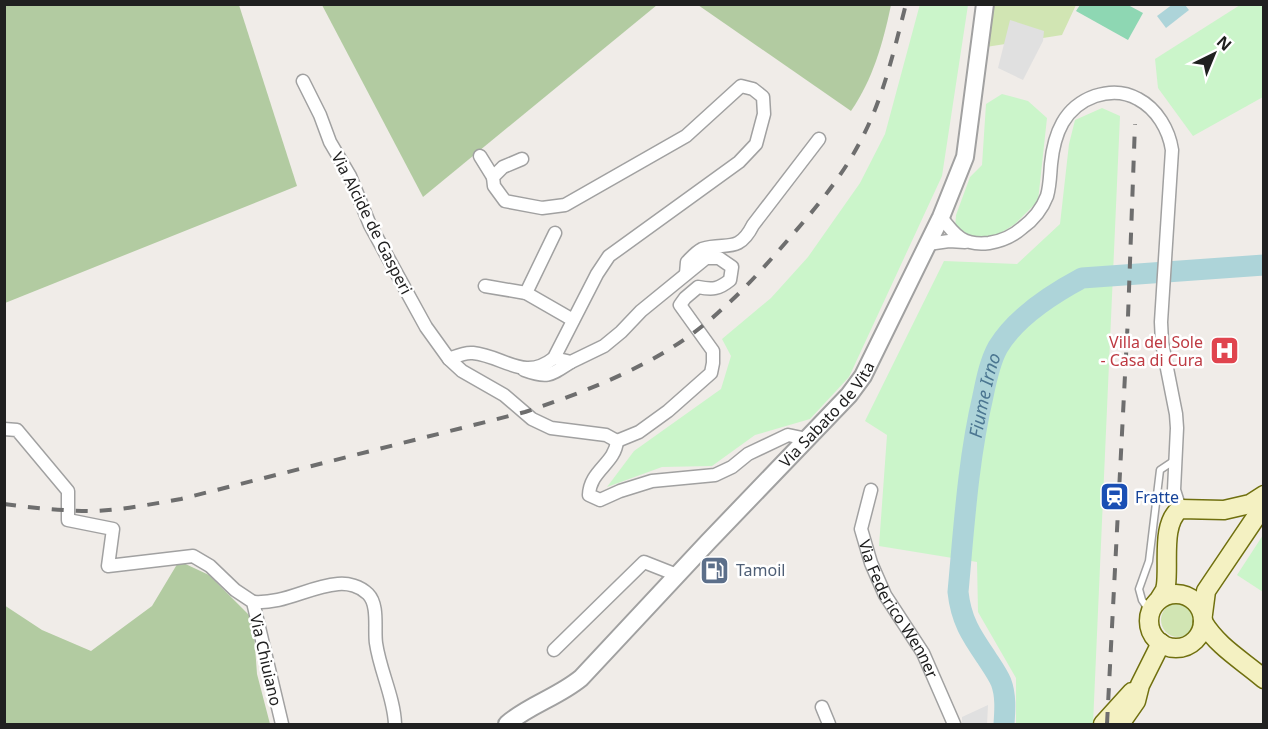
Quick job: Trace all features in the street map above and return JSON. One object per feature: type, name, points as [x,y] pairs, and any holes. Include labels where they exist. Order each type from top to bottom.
[{"type":"main road","points":[[1263,497],[1260,511],[1204,597],[1203,618],[1198,637],[1185,646],[1168,647],[1161,643],[1150,630],[1155,605],[1166,585],[1168,523],[1180,509],[1224,510],[1250,504],[1263,497]]},
{"type":"main road","points":[[1215,577],[1214,571],[1239,527],[1238,519],[1224,510]]},
{"type":"main road","points":[[1155,605],[1172,594],[1185,595],[1196,602],[1209,632],[1227,651],[1263,679]]},
{"type":"main road","points":[[1120,724],[1136,701],[1140,685],[1161,643]]},
{"type":"main road","points":[[1103,724],[1127,695],[1140,685]]},
{"type":"street","name":"Via Sabato de Vita","points":[[507,724],[581,678],[849,395],[863,376],[941,217],[965,157],[985,4]]},
{"type":"street","name":"Via Alcide de Gasperi","points":[[303,81],[330,142],[350,176],[370,225],[426,327],[449,359],[462,371],[504,395],[532,419],[551,428],[606,435],[617,441]]},
{"type":"street","points":[[480,156],[493,177],[494,186],[505,201],[542,208],[565,206],[686,136],[741,86],[753,89],[764,97],[764,114],[756,144],[739,162],[609,256],[597,274],[554,358],[535,368],[520,368]]},
{"type":"street","points":[[928,244],[949,241],[988,243],[1000,241],[1024,227],[1037,214],[1048,194],[1057,132],[1062,121],[1079,103],[1102,93],[1123,93],[1144,102],[1160,118],[1170,138],[1172,167],[1161,322],[1162,343],[1176,414],[1174,490],[1180,509]]},
{"type":"street","points":[[686,274],[687,262],[699,250],[735,244],[748,235],[753,225],[819,139]]},
{"type":"street","points":[[493,177],[503,167],[522,159]]},
{"type":"street","points":[[941,217],[952,232],[966,242]]},
{"type":"street","points":[[526,293],[555,233]]},
{"type":"street","points":[[449,359],[473,353],[541,376],[550,375],[604,346],[706,258],[719,258],[732,267],[730,280],[721,288],[710,290],[698,287],[680,305],[713,351],[711,373],[668,411],[639,432],[617,441],[616,449],[589,484],[589,495],[600,500],[652,481],[715,475],[732,467],[748,454],[788,435],[807,439]]},
{"type":"street","points":[[485,286],[526,293],[573,320]]},
{"type":"street","points":[[554,358],[571,362]]},
{"type":"street","name":"Via Chiuiano","points":[[4,429],[17,430],[68,491],[68,520],[113,530],[108,566],[193,556],[210,566],[235,590],[253,602],[282,724]]},
{"type":"street","name":"Via Federico Wenner","points":[[871,490],[861,529],[871,563],[885,596],[923,653],[954,724]]},
{"type":"street","points":[[554,650],[644,562],[677,575]]},
{"type":"street","points":[[253,602],[279,601],[305,590],[339,584],[351,584],[368,594],[373,603],[378,658],[395,724]]},
{"type":"street","points":[[822,707],[829,724]]},
{"type":"lane","points":[[1155,605],[1142,600],[1139,589],[1149,561],[1160,470],[1175,459]]},
{"type":"green space","points":[[5,4],[239,5],[297,186],[5,303]]},
{"type":"green space","points":[[920,4],[968,5],[942,176],[849,377],[810,419],[755,435],[712,466],[662,467],[607,487],[634,451],[721,389],[731,356],[722,339],[771,298],[808,257],[860,183],[885,134]]},
{"type":"green space","points":[[322,5],[657,5],[423,197]]},
{"type":"green space","points":[[698,5],[891,5],[876,60],[859,99],[851,111]]},
{"type":"green space","points":[[993,5],[1076,5],[1062,35],[986,47]]},
{"type":"green space","points":[[1080,5],[1128,5],[1143,13],[1128,40],[1076,11]]},
{"type":"green space","points":[[1240,5],[1263,5],[1263,97],[1193,136],[1158,88],[1155,59]]},
{"type":"green space","points":[[1002,94],[1028,101],[1047,118],[1038,201],[1015,224],[996,236],[971,237],[955,229],[956,215],[970,177],[982,165],[986,104]]},
{"type":"green space","points":[[1102,108],[1120,116],[1093,724],[1016,724],[1016,678],[978,612],[977,562],[879,546],[887,435],[865,421],[944,261],[1017,264],[1060,224],[1069,144],[1075,120]]},
{"type":"green space","points":[[1263,535],[1263,592],[1237,575]]},
{"type":"green space","points":[[179,561],[209,575],[253,619],[257,674],[270,724],[5,724],[4,605],[42,630],[91,651],[152,606]]},
{"type":"green space","points":[[1178,603],[1190,608],[1195,620],[1190,632],[1178,637],[1166,632],[1161,620],[1166,608]]},
{"type":"shaded area","points":[[1010,20],[1044,31],[1043,41],[1023,80],[998,68]]},
{"type":"shaded area","points":[[988,705],[987,724],[962,724],[962,717]]},
{"type":"water","points":[[1173,4],[1185,5],[1189,10],[1166,28],[1157,16]]},
{"type":"waterway","name":"Fiume Irno","points":[[1004,724],[1003,687],[968,627],[958,592],[974,444],[987,378],[998,347],[1025,316],[1047,299],[1082,278],[1264,265]]},
{"type":"railway","points":[[4,504],[93,511],[181,499],[525,412],[577,394],[653,359],[700,328],[738,294],[797,229],[837,179],[870,122],[888,72],[906,4]]},
{"type":"railway","points":[[1107,724],[1128,317],[1135,124]]},
{"type":"place","name":"Villa del Sole - Casa di Cura","points":[[1224,351]]},
{"type":"place","name":"Fratte","points":[[1114,497]]},
{"type":"place","name":"Tamoil","points":[[715,570]]}]
